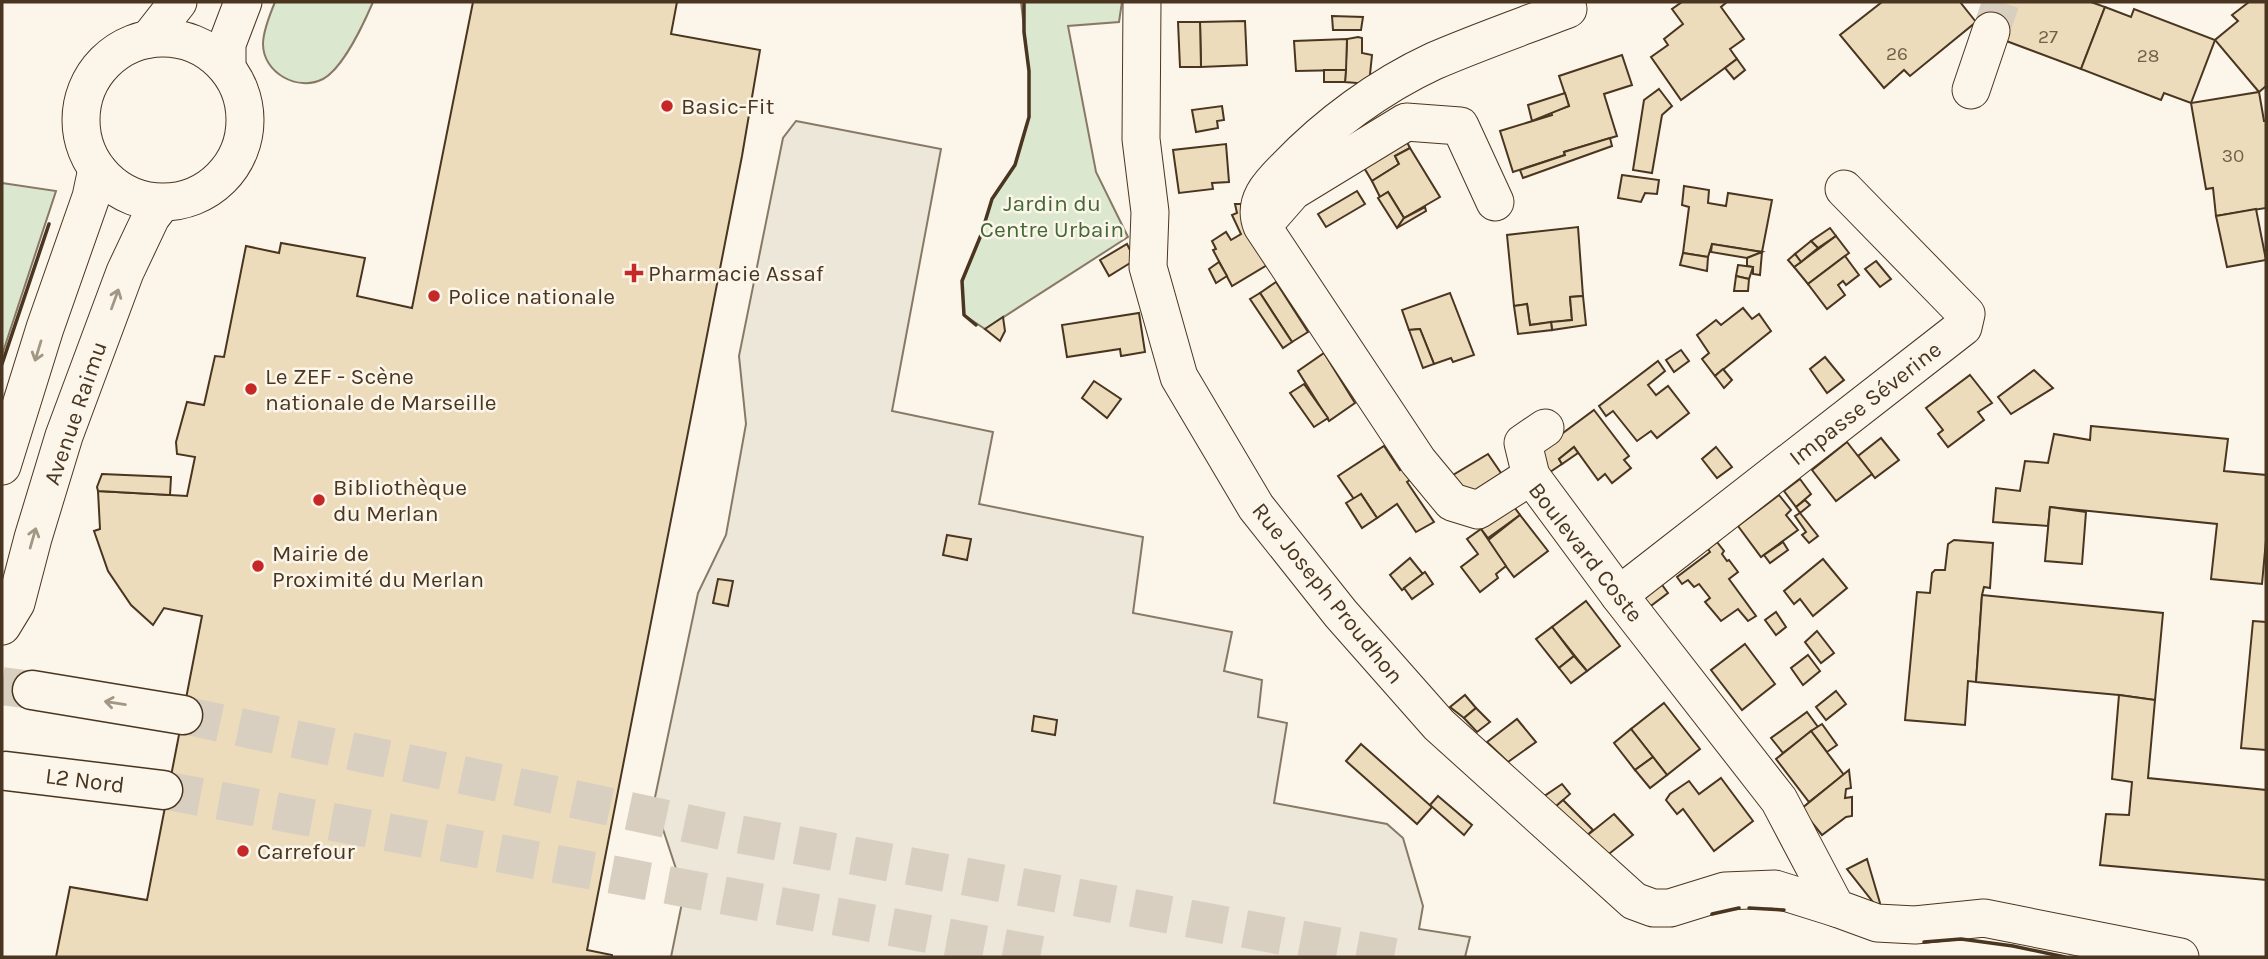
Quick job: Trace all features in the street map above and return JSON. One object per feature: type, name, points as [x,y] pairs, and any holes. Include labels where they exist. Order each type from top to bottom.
[{"type":"highway","points":[[32,690],[183,715]]},
{"type":"highway","name":"L2 Nord","points":[[6,771],[163,790]]},
{"type":"street","points":[[149,39],[178,2]]},
{"type":"street","points":[[227,65],[227,44],[243,2]]},
{"type":"street","name":"Rue Joseph Proudhon","points":[[1142,2],[1141,139],[1150,212],[1148,267],[1179,377],[1256,507],[1340,614],[1439,725],[1634,901],[1653,908],[1670,908],[1726,891],[1775,889],[1836,908]]},
{"type":"street","points":[[1495,202],[1460,126],[1406,122],[1293,191],[1262,226],[1257,214],[1264,191],[1301,153],[1355,107],[1432,62],[1568,9]]},
{"type":"street","points":[[1971,90],[1991,31]]},
{"type":"street","points":[[149,39],[172,39],[207,50],[227,65],[242,95],[245,120],[243,140],[234,162],[215,183],[198,194],[161,204],[139,200],[114,187],[97,169],[84,149],[81,113],[94,75],[109,57],[127,44],[149,39]]},
{"type":"street","points":[[2,466],[45,328],[91,197],[97,169]]},
{"type":"street","name":"Impasse Séverine","points":[[1619,595],[1963,327],[1966,314],[1844,189]]},
{"type":"street","name":"Avenue Raimu","points":[[2,626],[16,603],[64,436],[125,272],[151,217],[161,204]]},
{"type":"street","name":"Boulevard Coste","points":[[1262,226],[1418,461],[1452,502],[1478,509],[1531,475],[1619,595],[1779,800],[1836,908]]},
{"type":"street","points":[[1531,475],[1523,443],[1545,428]]},
{"type":"street","points":[[1836,908],[1877,923],[1915,925],[1984,918],[2180,957]]},
{"type":"green space","points":[[275,2],[373,2],[338,65],[323,79],[303,83],[293,81],[275,71],[265,54],[264,34]]},
{"type":"green space","name":"Jardin du Centre Urbain","points":[[1021,2],[1122,2],[1119,22],[1068,26],[1096,172],[1128,237],[985,329],[964,315],[962,281],[992,199],[1015,164],[1029,117],[1029,71]]},
{"type":"green space","points":[[2,183],[56,191],[2,355]]},
{"type":"shaded area","points":[[796,121],[941,149],[892,411],[993,432],[979,504],[1143,537],[1133,613],[1232,632],[1224,671],[1262,680],[1258,717],[1287,723],[1274,803],[1387,824],[1403,838],[1423,906],[1419,929],[1470,937],[1465,957],[671,957],[684,893],[654,802],[698,593],[726,535],[746,424],[739,356],[783,138]]},
{"type":"building","points":[[473,2],[677,2],[671,34],[760,50],[742,156],[587,950],[612,957],[56,957],[70,887],[147,900],[202,616],[164,608],[153,625],[131,605],[108,571],[94,531],[100,529],[98,491],[187,496],[195,457],[177,454],[176,442],[187,402],[204,405],[215,356],[224,357],[246,246],[279,253],[281,243],[365,258],[357,296],[412,308]]},
{"type":"building","points":[[1682,2],[1727,2],[1721,7],[1744,39],[1730,49],[1737,59],[1681,100],[1651,57],[1668,45],[1664,39],[1683,24],[1672,9]]},
{"type":"building","points":[[1882,2],[1960,2],[1976,22],[1910,76],[1904,70],[1884,88],[1840,35]]},
{"type":"building","points":[[1984,2],[2091,2],[2105,7],[2081,69],[2001,39],[1976,22]]},
{"type":"building","points":[[2249,2],[2266,2],[2266,86],[2259,92],[2215,40],[2238,21],[2232,15]]},
{"type":"building","points":[[2105,7],[2131,17],[2134,9],[2215,40],[2191,103],[2164,93],[2161,100],[2081,69]]},
{"type":"building","points":[[1332,16],[1363,17],[1361,30],[1333,30]]},
{"type":"building","points":[[1245,21],[1247,65],[1201,67],[1200,22]]},
{"type":"building","points":[[1178,22],[1200,22],[1201,67],[1180,67]]},
{"type":"building","points":[[1362,38],[1362,53],[1372,55],[1369,84],[1345,82],[1347,39]]},
{"type":"building","points":[[1347,39],[1346,70],[1296,71],[1294,41]]},
{"type":"building","points":[[1622,55],[1632,85],[1604,94],[1617,136],[1564,152],[1565,155],[1513,172],[1500,131],[1552,115],[1551,112],[1569,106],[1559,76]]},
{"type":"building","points":[[1737,59],[1745,70],[1734,79],[1725,68]]},
{"type":"building","points":[[1324,70],[1346,70],[1345,82],[1324,82]]},
{"type":"building","points":[[1659,89],[1672,106],[1662,115],[1652,173],[1633,170],[1644,100]]},
{"type":"building","points":[[2259,92],[2266,121],[2266,208],[2216,216],[2213,188],[2206,189],[2191,103]]},
{"type":"building","points":[[1565,93],[1569,106],[1532,121],[1528,105]]},
{"type":"building","points":[[1222,106],[1224,120],[1217,121],[1218,128],[1196,132],[1192,110]]},
{"type":"building","points":[[1610,138],[1612,146],[1523,178],[1520,170],[1565,155],[1564,152]]},
{"type":"building","points":[[1406,140],[1410,148],[1395,156],[1399,164],[1372,181],[1363,166]]},
{"type":"building","points":[[1226,144],[1229,182],[1212,183],[1213,189],[1179,193],[1173,150]]},
{"type":"building","points":[[1410,148],[1440,197],[1404,218],[1388,192],[1380,197],[1372,181],[1399,164],[1395,156]]},
{"type":"building","points":[[1622,175],[1659,180],[1657,194],[1645,193],[1641,202],[1618,198]]},
{"type":"building","points":[[1684,186],[1709,190],[1708,203],[1726,206],[1728,193],[1772,200],[1762,252],[1712,244],[1708,257],[1683,253],[1689,207],[1682,205]]},
{"type":"building","points":[[1357,191],[1365,204],[1326,227],[1318,214]]},
{"type":"building","points":[[1388,192],[1404,218],[1397,228],[1378,198]]},
{"type":"building","points":[[1235,204],[1245,204],[1274,261],[1232,286],[1213,250],[1216,249],[1212,241],[1226,232],[1231,240],[1241,234],[1232,215],[1237,213]]},
{"type":"building","points":[[1425,207],[1426,211],[1397,228],[1404,218]]},
{"type":"building","points":[[2256,209],[2266,260],[2227,267],[2216,216]]},
{"type":"building","points":[[1578,227],[1583,296],[1570,297],[1572,320],[1530,325],[1527,304],[1514,306],[1507,235]]},
{"type":"building","points":[[1830,228],[1836,236],[1818,248],[1811,241]]},
{"type":"building","points":[[1836,236],[1849,253],[1808,284],[1794,267]]},
{"type":"building","points":[[1811,241],[1818,248],[1801,262],[1795,254]]},
{"type":"building","points":[[1127,244],[1135,260],[1109,276],[1100,260]]},
{"type":"building","points":[[1712,244],[1762,252],[1747,258],[1711,252]]},
{"type":"building","points":[[1762,252],[1760,275],[1753,274],[1753,267],[1747,266],[1747,258]]},
{"type":"building","points":[[1683,253],[1708,257],[1707,271],[1680,265]]},
{"type":"building","points":[[1795,254],[1801,262],[1794,267],[1788,260]]},
{"type":"building","points":[[1845,256],[1859,275],[1846,285],[1843,281],[1838,285],[1845,295],[1827,309],[1808,284]]},
{"type":"building","points":[[1876,261],[1891,279],[1880,287],[1865,269]]},
{"type":"building","points":[[1219,262],[1227,276],[1216,283],[1209,269]]},
{"type":"building","points":[[1738,265],[1753,267],[1749,279],[1736,276]]},
{"type":"building","points":[[1736,276],[1749,279],[1748,291],[1734,291]]},
{"type":"building","points":[[1276,282],[1308,332],[1292,342],[1260,293]]},
{"type":"building","points":[[1260,293],[1292,342],[1283,348],[1250,299]]},
{"type":"building","points":[[1450,293],[1474,355],[1453,362],[1451,358],[1434,364],[1420,329],[1409,330],[1402,310]]},
{"type":"building","points":[[1583,296],[1586,325],[1552,330],[1551,322],[1572,320],[1570,297]]},
{"type":"building","points":[[1527,304],[1530,325],[1551,322],[1552,330],[1518,334],[1514,306]]},
{"type":"building","points":[[1743,308],[1752,319],[1759,314],[1771,331],[1715,376],[1702,359],[1709,353],[1697,335],[1716,320],[1721,325]]},
{"type":"building","points":[[1139,313],[1145,352],[1121,356],[1120,349],[1067,357],[1062,325]]},
{"type":"building","points":[[1003,317],[1005,331],[1000,341],[985,329]]},
{"type":"building","points":[[1420,329],[1434,364],[1423,368],[1409,330]]},
{"type":"building","points":[[1681,350],[1689,361],[1674,372],[1666,360]]},
{"type":"building","points":[[1324,353],[1355,403],[1329,421],[1298,371]]},
{"type":"building","points":[[1825,357],[1844,380],[1827,393],[1810,369]]},
{"type":"building","points":[[1658,361],[1665,371],[1648,385],[1656,395],[1668,386],[1689,413],[1657,438],[1651,431],[1637,441],[1613,411],[1606,416],[1599,406]]},
{"type":"building","points":[[1723,369],[1732,380],[1724,388],[1715,376]]},
{"type":"building","points":[[2034,370],[2053,388],[2011,414],[1998,397]]},
{"type":"building","points":[[1970,375],[1992,403],[1978,412],[1984,420],[1948,447],[1938,434],[1943,430],[1926,408]]},
{"type":"building","points":[[1094,381],[1121,399],[1107,418],[1082,398]]},
{"type":"building","points":[[1304,384],[1328,418],[1314,427],[1290,393]]},
{"type":"building","points":[[1594,410],[1629,456],[1624,460],[1631,468],[1612,483],[1605,474],[1598,480],[1574,447],[1559,459],[1562,464],[1550,472],[1532,456]]},
{"type":"building","points":[[2091,426],[2228,439],[2224,471],[2266,475],[2266,540],[2262,584],[2211,579],[2217,524],[2050,507],[2048,526],[1993,522],[1996,488],[2020,491],[2025,461],[2048,463],[2054,434],[2090,440]]},
{"type":"building","points":[[1881,438],[1899,460],[1875,478],[1858,456]]},
{"type":"building","points":[[1847,442],[1872,474],[1836,501],[1812,470]]},
{"type":"building","points":[[1384,446],[1400,470],[1408,464],[1415,476],[1407,482],[1434,522],[1416,532],[1397,504],[1377,518],[1361,494],[1354,499],[1338,476]]},
{"type":"building","points":[[1574,447],[1578,453],[1562,464],[1559,459]]},
{"type":"building","points":[[1716,447],[1732,467],[1717,478],[1702,459]]},
{"type":"building","points":[[1488,454],[1503,476],[1479,491],[1456,488],[1448,478]]},
{"type":"building","points":[[102,474],[171,477],[170,495],[98,491]]},
{"type":"building","points":[[1800,479],[1811,494],[1796,507],[1784,491]]},
{"type":"building","points":[[1361,494],[1377,518],[1362,528],[1346,503]]},
{"type":"building","points":[[1779,495],[1791,510],[1786,515],[1798,530],[1761,557],[1738,526]]},
{"type":"building","points":[[1805,500],[1810,505],[1800,513],[1796,507]]},
{"type":"building","points":[[1512,504],[1520,515],[1488,538],[1481,529]]},
{"type":"building","points":[[2050,507],[2086,512],[2082,564],[2045,561]]},
{"type":"building","points":[[1800,513],[1818,536],[1809,543],[1802,535],[1806,532],[1795,516]]},
{"type":"building","points":[[1520,515],[1548,551],[1514,577],[1487,541]]},
{"type":"building","points":[[1481,529],[1506,566],[1496,574],[1498,578],[1480,592],[1461,567],[1478,554],[1467,539]]},
{"type":"building","points":[[947,535],[971,539],[967,560],[943,555]]},
{"type":"building","points":[[1954,540],[1993,543],[1990,588],[1984,587],[1982,595],[1976,682],[1968,681],[1965,725],[1905,720],[1917,592],[1930,593],[1932,573],[1935,570],[1945,570],[1948,544]]},
{"type":"building","points":[[1717,542],[1724,551],[1722,554],[1738,572],[1729,579],[1756,616],[1748,621],[1738,609],[1721,621],[1705,602],[1710,598],[1699,584],[1694,587],[1688,580],[1682,584],[1677,577],[1710,552],[1708,549]]},
{"type":"building","points":[[1783,542],[1788,550],[1770,563],[1764,555]]},
{"type":"building","points":[[1410,558],[1423,574],[1402,590],[1390,575]]},
{"type":"building","points":[[1823,559],[1847,588],[1813,616],[1800,599],[1794,604],[1784,591]]},
{"type":"building","points":[[1425,572],[1433,584],[1412,599],[1404,588]]},
{"type":"building","points":[[1657,578],[1668,593],[1648,608],[1637,594]]},
{"type":"building","points":[[718,579],[733,581],[728,606],[713,603]]},
{"type":"building","points":[[1982,595],[2163,613],[2155,700],[1976,682]]},
{"type":"building","points":[[1586,601],[1620,646],[1587,671],[1552,627]]},
{"type":"building","points":[[1776,612],[1786,627],[1776,635],[1765,620]]},
{"type":"building","points":[[2253,621],[2266,622],[2266,750],[2241,748]]},
{"type":"building","points":[[1552,627],[1574,656],[1559,668],[1536,639]]},
{"type":"building","points":[[1817,631],[1834,653],[1821,663],[1805,642]]},
{"type":"building","points":[[1745,644],[1775,684],[1742,710],[1711,670]]},
{"type":"building","points":[[1808,655],[1820,671],[1803,685],[1791,668]]},
{"type":"building","points":[[1574,656],[1587,671],[1571,683],[1559,668]]},
{"type":"building","points":[[1836,691],[1846,704],[1826,720],[1816,707]]},
{"type":"building","points":[[1465,695],[1476,708],[1464,718],[1450,707]]},
{"type":"building","points":[[2119,695],[2155,700],[2148,778],[2266,790],[2266,880],[2100,865],[2106,814],[2129,815],[2132,782],[2112,779]]},
{"type":"building","points":[[1664,703],[1700,749],[1667,775],[1631,729]]},
{"type":"building","points":[[1476,708],[1490,722],[1477,732],[1464,718]]},
{"type":"building","points":[[1807,712],[1818,727],[1783,753],[1771,738]]},
{"type":"building","points":[[1034,716],[1057,720],[1055,735],[1032,731]]},
{"type":"building","points":[[1517,719],[1536,742],[1508,762],[1487,742]]},
{"type":"building","points":[[1822,724],[1837,745],[1827,752],[1811,731]]},
{"type":"building","points":[[1631,729],[1653,757],[1635,770],[1614,743]]},
{"type":"building","points":[[1811,731],[1844,775],[1809,802],[1776,759]]},
{"type":"building","points":[[1361,744],[1432,807],[1417,824],[1346,761]]},
{"type":"building","points":[[1653,757],[1667,775],[1650,788],[1635,770]]},
{"type":"building","points":[[1849,770],[1851,788],[1846,789],[1845,798],[1852,797],[1852,816],[1846,817],[1822,835],[1801,809]]},
{"type":"building","points":[[1721,778],[1753,821],[1714,851],[1683,809],[1677,814],[1666,800],[1689,781],[1699,794]]},
{"type":"building","points":[[1562,784],[1570,794],[1554,808],[1543,797]]},
{"type":"building","points":[[1438,796],[1472,825],[1464,835],[1430,805]]},
{"type":"building","points":[[1563,800],[1593,830],[1584,838],[1554,808]]},
{"type":"building","points":[[1614,814],[1633,835],[1605,857],[1584,838]]},
{"type":"building","points":[[1867,859],[1880,903],[1877,907],[1847,869]]},
{"type":"tunnel","points":[[1991,31],[2001,2]]},
{"type":"tunnel","points":[[2,686],[32,690]]},
{"type":"tunnel","points":[[183,715],[727,832],[1395,957]]},
{"type":"tunnel","points":[[163,790],[1051,957]]},
{"type":"wall","points":[[976,325],[964,315],[962,281],[992,199],[1015,165],[1029,117],[1024,2]]},
{"type":"wall","points":[[2,364],[49,224]]},
{"type":"wall","points":[[1712,914],[1739,908]]},
{"type":"wall","points":[[1749,908],[1784,910]]},
{"type":"wall","points":[[1924,942],[1961,939],[2065,957]]},
{"type":"place","name":"Basic-Fit","points":[[667,106]]},
{"type":"place","name":"Pharmacie Assaf","points":[[634,273]]},
{"type":"place","name":"Police nationale","points":[[434,296]]},
{"type":"place","name":"Le ZEF - Scène nationale de Marseille","points":[[251,389]]},
{"type":"place","name":"Bibliothèque du Merlan","points":[[319,500]]},
{"type":"place","name":"Mairie de Proximité du Merlan","points":[[258,566]]},
{"type":"place","name":"Carrefour","points":[[243,851]]}]
